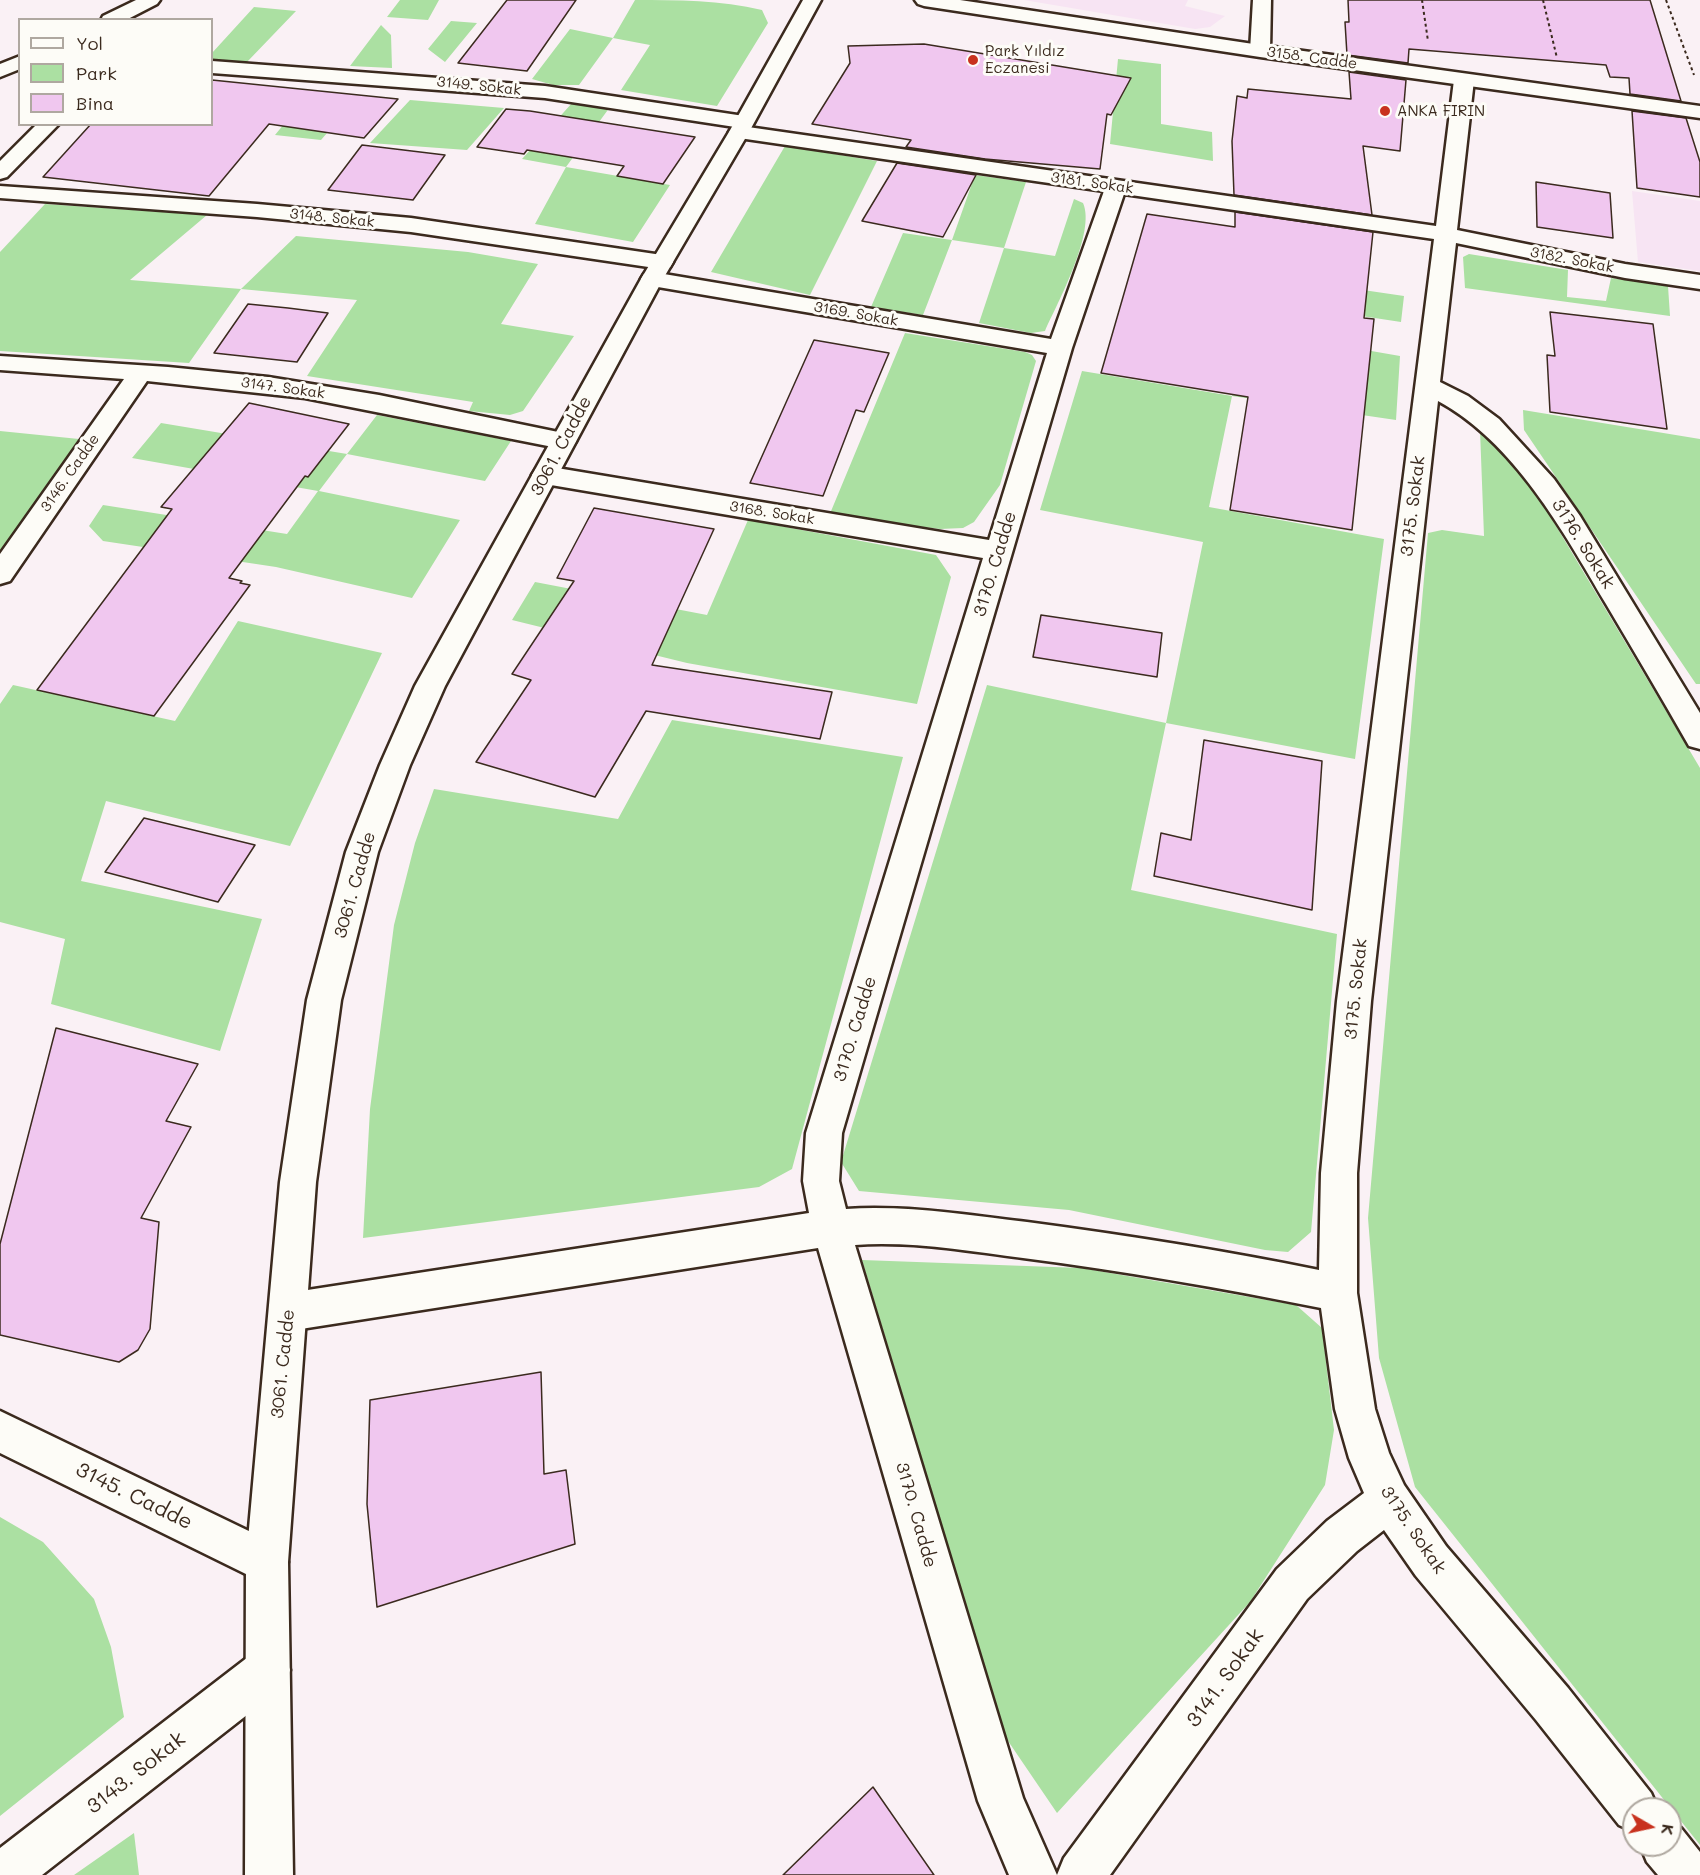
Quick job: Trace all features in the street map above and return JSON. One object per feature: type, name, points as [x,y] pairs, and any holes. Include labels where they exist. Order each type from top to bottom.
[{"type":"street","name":"3061. Cadde","points":[[269,1875],[267,1562],[298,1182],[324,1000],[362,852],[395,765],[430,686],[657,270],[812,0]]},
{"type":"street","name":"3158. Cadde","points":[[924,0],[1260,51],[1700,112]]},
{"type":"street","points":[[1260,51],[1262,0]]},
{"type":"street","points":[[117,18],[161,6]]},
{"type":"street","points":[[0,72],[18,63]]},
{"type":"street","name":"3149. Sokak","points":[[213,67],[404,79],[499,88],[741,127]]},
{"type":"street","name":"3175. Sokak","points":[[1464,80],[1343,1104],[1339,1173],[1338,1293],[1355,1409],[1370,1458],[1389,1500],[1431,1561],[1625,1797]]},
{"type":"street","points":[[0,173],[48,126]]},
{"type":"street","name":"3181. Sokak","points":[[741,127],[1116,186],[1445,234]]},
{"type":"street","name":"3170. Cadde","points":[[1033,1875],[1001,1801],[831,1228],[821,1181],[824,1133],[1060,348],[1116,186]]},
{"type":"street","name":"3148. Sokak","points":[[0,192],[184,204],[381,222],[657,270]]},
{"type":"street","name":"3182. Sokak","points":[[1445,234],[1606,267],[1700,282]]},
{"type":"street","name":"3169. Sokak","points":[[657,270],[1060,348]]},
{"type":"street","name":"3147. Sokak","points":[[0,363],[240,382],[330,394],[563,441]]},
{"type":"street","name":"3146. Cadde","points":[[0,574],[141,373]]},
{"type":"street","name":"3176. Sokak","points":[[1427,385],[1459,402],[1490,425],[1545,485],[1571,522],[1700,738]]},
{"type":"street","name":"3168. Sokak","points":[[545,475],[999,551]]},
{"type":"street","points":[[288,1312],[831,1228],[881,1226],[969,1233],[1094,1249],[1208,1266],[1338,1293]]},
{"type":"street","name":"3145. Cadde","points":[[0,1431],[267,1562]]},
{"type":"street","name":"3141. Sokak","points":[[1081,1875],[1292,1584],[1342,1536],[1389,1500]]},
{"type":"street","name":"3143. Sokak","points":[[4,1875],[268,1670]]},
{"type":"street","points":[[1674,1857],[1688,1875]]},
{"type":"path","points":[[1422,0],[1428,41]]},
{"type":"path","points":[[1543,0],[1560,66]]},
{"type":"path","points":[[1666,0],[1696,81]]},
{"type":"shaded area","points":[[1024,0],[1188,0],[1185,6],[1225,16],[1210,27],[1195,29]]},
{"type":"shaded area","points":[[1632,191],[1700,201],[1700,271],[1638,262]]},
{"type":"green space","points":[[400,0],[439,0],[428,20],[387,17]]},
{"type":"green space","points":[[635,0],[731,4],[762,10],[768,23],[717,106],[621,90],[650,45],[613,38]]},
{"type":"green space","points":[[254,7],[296,11],[247,62],[213,59],[213,52]]},
{"type":"green space","points":[[451,21],[477,23],[445,62],[428,49]]},
{"type":"green space","points":[[381,25],[391,35],[392,68],[350,66]]},
{"type":"green space","points":[[570,29],[613,38],[579,85],[553,85],[532,79]]},
{"type":"green space","points":[[1118,59],[1161,64],[1161,124],[1212,132],[1213,161],[1110,144]]},
{"type":"green space","points":[[410,100],[504,108],[467,150],[370,143]]},
{"type":"green space","points":[[572,103],[610,107],[566,167],[522,159]]},
{"type":"green space","points":[[293,113],[340,118],[321,140],[275,135]]},
{"type":"green space","points":[[785,146],[877,161],[810,295],[711,272]]},
{"type":"green space","points":[[566,167],[670,185],[633,242],[535,224]]},
{"type":"green space","points":[[975,175],[1026,182],[1004,248],[952,240]]},
{"type":"green space","points":[[1074,199],[1083,203],[1086,216],[1080,249],[1045,331],[1031,333],[979,323],[1004,248],[1055,256]]},
{"type":"green space","points":[[45,204],[207,215],[130,280],[241,289],[189,363],[0,351],[0,252]]},
{"type":"green space","points":[[903,233],[952,240],[923,315],[871,307]]},
{"type":"green space","points":[[296,236],[468,252],[538,264],[501,324],[574,336],[523,411],[510,415],[469,411],[473,402],[307,376],[357,300],[241,289]]},
{"type":"green space","points":[[1469,254],[1568,270],[1567,297],[1606,301],[1611,278],[1668,286],[1670,316],[1465,288],[1463,257]]},
{"type":"green space","points":[[1254,274],[1404,296],[1401,322],[1250,299]]},
{"type":"green space","points":[[1245,329],[1400,356],[1396,420],[1232,396]]},
{"type":"green space","points":[[905,333],[1025,352],[1032,355],[1036,361],[1000,485],[974,522],[963,528],[940,529],[829,516]]},
{"type":"green space","points":[[1082,371],[1232,396],[1209,507],[1384,539],[1355,759],[1166,723],[1203,542],[1040,510]]},
{"type":"green space","points":[[1523,410],[1700,439],[1700,684],[1696,684],[1524,430]]},
{"type":"green space","points":[[377,415],[511,441],[485,481],[347,454]]},
{"type":"green space","points":[[161,423],[347,454],[319,491],[460,520],[412,598],[276,567],[103,541],[89,526],[103,505],[287,534],[318,491],[132,458]]},
{"type":"green space","points":[[1480,430],[1518,469],[1546,509],[1700,768],[1700,1845],[1682,1822],[1682,1797],[1662,1797],[1415,1487],[1379,1358],[1368,1218],[1428,533],[1442,530],[1484,536]]},
{"type":"green space","points":[[0,431],[79,439],[2,550],[0,550]]},
{"type":"green space","points":[[748,520],[936,555],[951,577],[917,704],[687,663],[512,620],[535,582],[707,615]]},
{"type":"green space","points":[[238,621],[382,653],[290,846],[106,801],[81,881],[262,919],[220,1051],[51,1004],[65,939],[0,922],[0,704],[13,685],[175,721]]},
{"type":"green space","points":[[987,685],[1166,723],[1131,890],[1337,934],[1311,1232],[1288,1252],[1265,1250],[1069,1210],[859,1191],[841,1162]]},
{"type":"green space","points":[[672,720],[903,757],[792,1169],[759,1187],[363,1238],[370,1109],[394,925],[415,843],[434,789],[618,819]]},
{"type":"green space","points":[[862,1260],[1081,1268],[1296,1305],[1322,1328],[1334,1430],[1325,1485],[1250,1602],[1057,1813],[1006,1738]]},
{"type":"green space","points":[[0,1517],[43,1542],[94,1599],[111,1647],[124,1717],[0,1816]]},
{"type":"green space","points":[[134,1833],[139,1875],[74,1875]]},
{"type":"building","points":[[507,0],[576,0],[527,71],[458,63]]},
{"type":"building","points":[[1348,0],[1650,0],[1681,101],[1630,94],[1629,78],[1610,77],[1606,65],[1409,49],[1408,63],[1347,55],[1345,22],[1349,22]]},
{"type":"building","points":[[924,44],[1131,78],[1111,115],[1107,114],[1100,169],[985,159],[906,147],[911,140],[812,124],[850,63],[848,46]]},
{"type":"building","points":[[1349,72],[1406,80],[1400,151],[1363,146],[1372,215],[1234,195],[1232,141],[1237,96],[1247,98],[1248,89],[1351,99]]},
{"type":"building","points":[[213,80],[398,99],[364,138],[269,124],[209,196],[43,177],[89,126],[213,126]]},
{"type":"building","points":[[506,109],[695,137],[663,184],[617,176],[624,166],[527,150],[524,154],[477,147]]},
{"type":"building","points":[[1632,111],[1686,118],[1700,162],[1700,197],[1637,188]]},
{"type":"building","points":[[362,145],[445,155],[413,200],[328,190]]},
{"type":"building","points":[[897,163],[976,175],[943,237],[862,221]]},
{"type":"building","points":[[1536,182],[1610,193],[1613,238],[1537,227]]},
{"type":"building","points":[[1235,212],[1373,232],[1364,318],[1374,319],[1352,530],[1230,510],[1248,397],[1101,373],[1147,214],[1235,227]]},
{"type":"building","points":[[248,304],[328,313],[297,362],[214,353]]},
{"type":"building","points":[[1550,312],[1653,324],[1667,429],[1550,412],[1547,355],[1555,356]]},
{"type":"building","points":[[814,340],[889,353],[864,412],[856,410],[823,496],[750,483]]},
{"type":"building","points":[[249,403],[349,424],[308,477],[305,476],[229,578],[250,585],[154,716],[37,690],[172,509],[161,507]]},
{"type":"building","points":[[594,508],[714,529],[652,665],[832,692],[820,739],[646,711],[595,797],[476,762],[531,680],[512,674],[574,581],[557,578]]},
{"type":"building","points":[[1041,615],[1162,633],[1157,677],[1033,657]]},
{"type":"building","points":[[1204,740],[1322,761],[1312,910],[1154,876],[1161,833],[1191,840]]},
{"type":"building","points":[[144,818],[255,845],[218,902],[105,872]]},
{"type":"building","points":[[56,1028],[198,1064],[166,1121],[191,1127],[141,1218],[159,1222],[150,1329],[138,1350],[119,1362],[0,1335],[0,1244]]},
{"type":"building","points":[[541,1372],[544,1474],[566,1470],[575,1544],[377,1607],[367,1504],[370,1400]]},
{"type":"building","points":[[873,1787],[934,1875],[783,1875]]},
{"type":"place","name":"Park Yıldız Eczanesi","points":[[973,60]]},
{"type":"place","name":"ANKA FIRIN","points":[[1385,111]]}]
